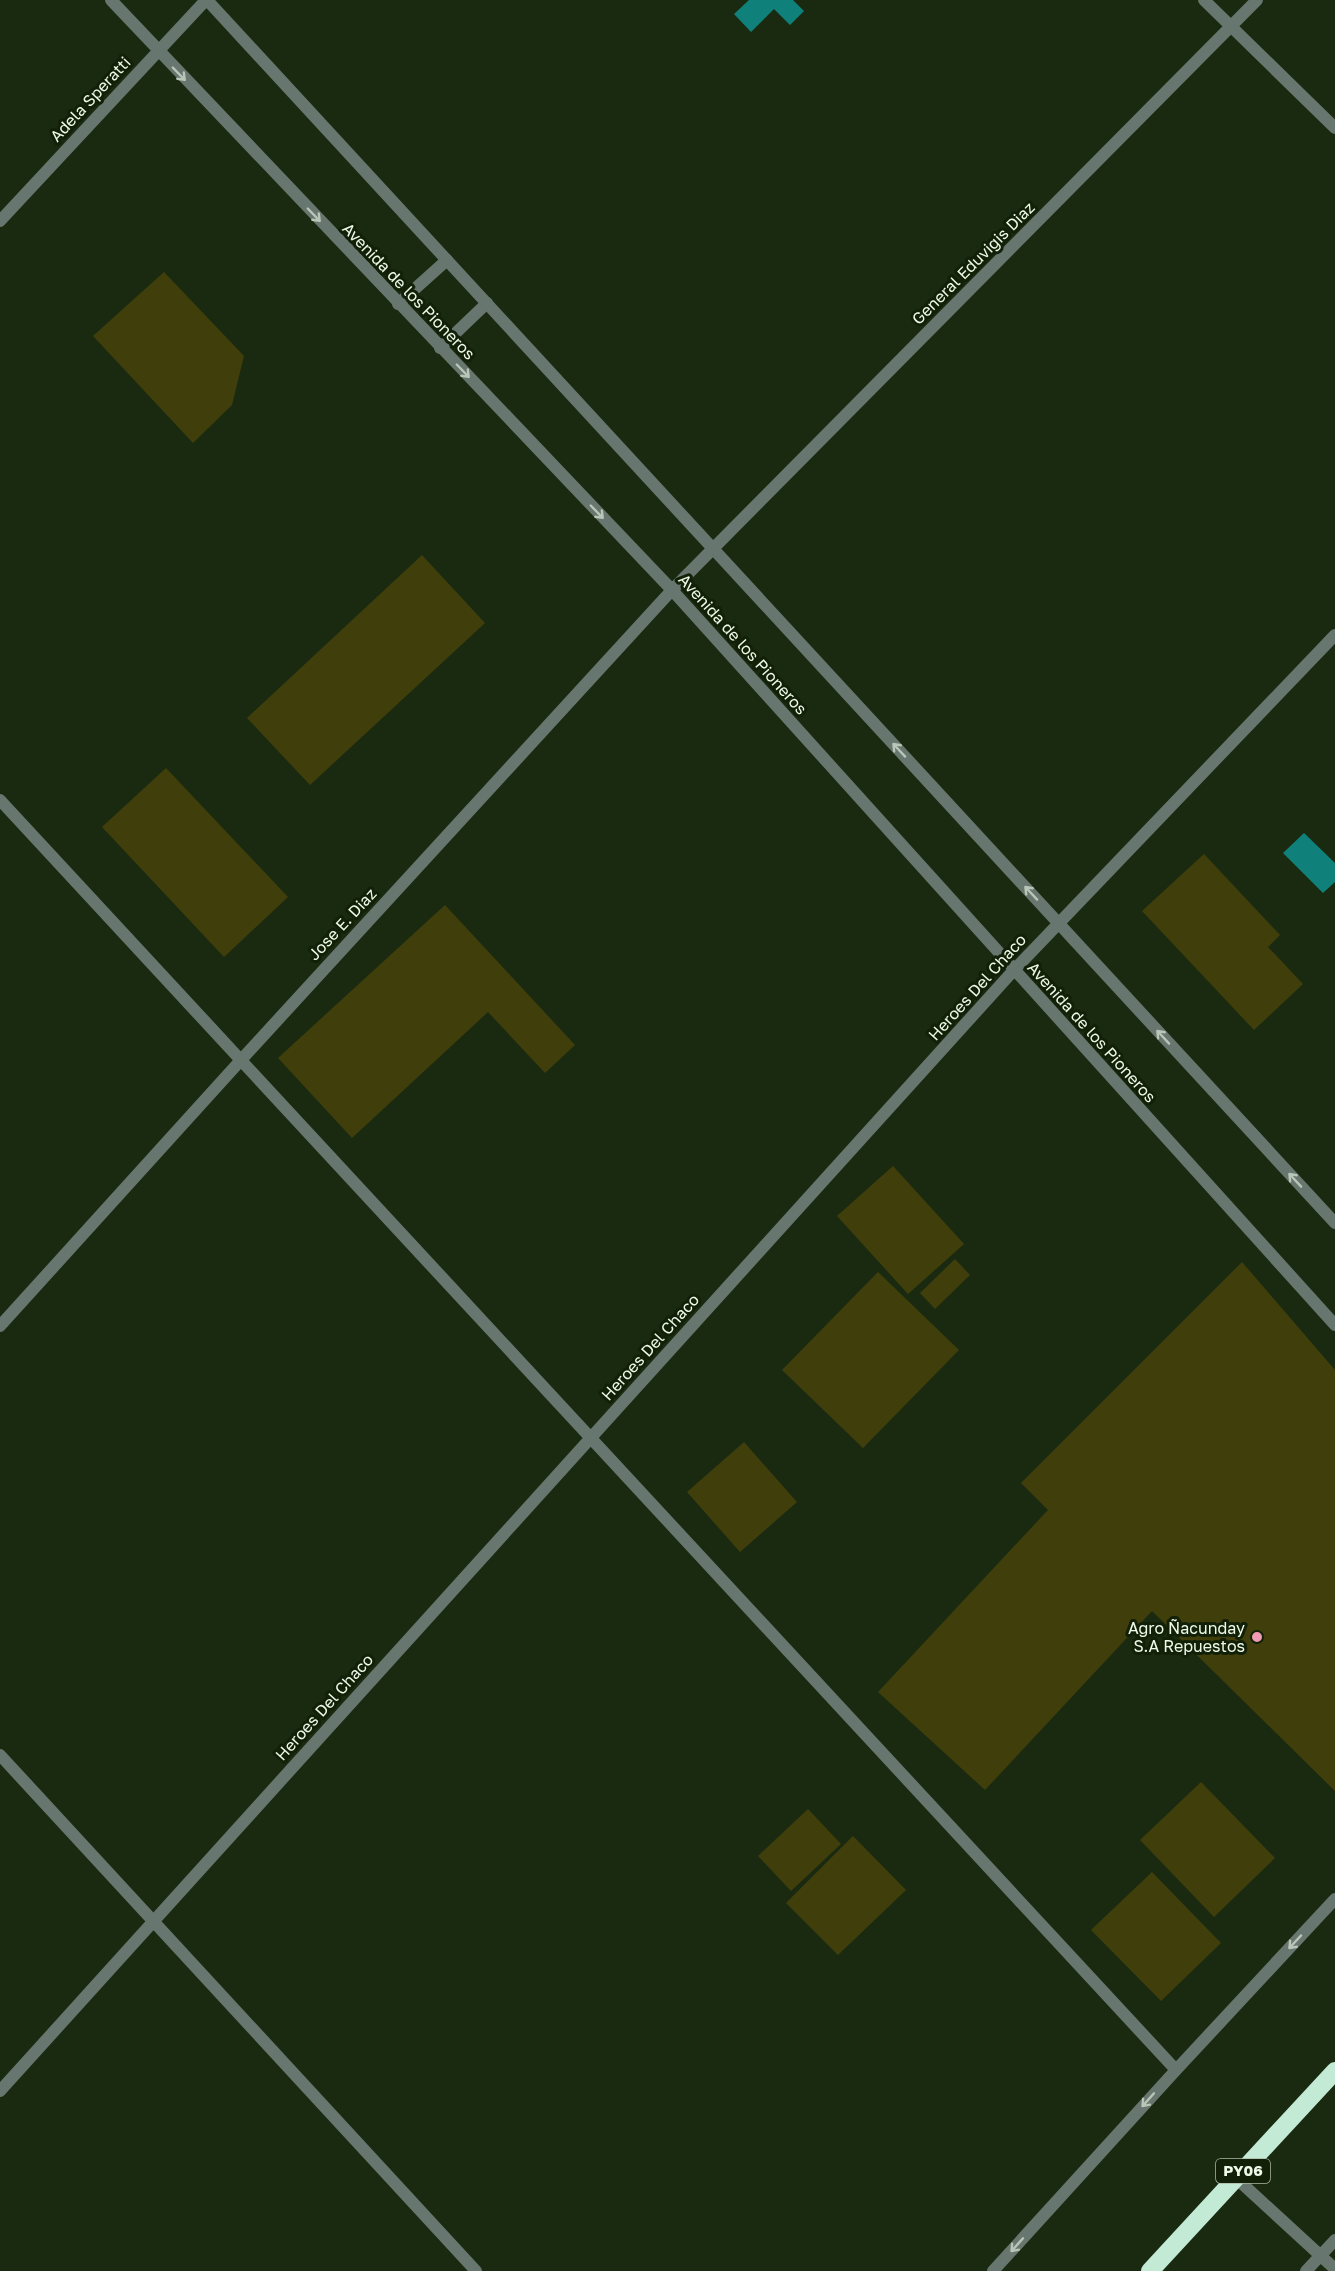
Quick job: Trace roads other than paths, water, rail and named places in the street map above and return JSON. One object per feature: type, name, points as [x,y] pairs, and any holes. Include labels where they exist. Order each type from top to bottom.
[{"type":"highway","name":"PY06","points":[[1150,2271],[1335,2071]]},
{"type":"street","name":"Avenida de los Pioneros","points":[[111,0],[157,51],[672,590],[1335,1325]]},
{"type":"street","name":"Adela Speratti","points":[[0,221],[207,0]]},
{"type":"street","points":[[207,0],[1335,1223]]},
{"type":"street","points":[[1204,0],[1335,128]]},
{"type":"street","name":"General Eduvigis Diaz","points":[[713,549],[1257,0]]},
{"type":"street","points":[[398,304],[447,260]]},
{"type":"street","points":[[440,348],[487,303]]},
{"type":"street","name":"Jose E. Diaz","points":[[0,1326],[672,590],[713,549]]},
{"type":"street","name":"Heroes Del Chaco","points":[[0,2091],[1014,970],[1335,635]]},
{"type":"street","points":[[0,800],[1176,2070]]},
{"type":"street","points":[[0,1755],[476,2271]]},
{"type":"street","points":[[993,2271],[1335,1899]]},
{"type":"street","points":[[1236,2178],[1335,2269]]},
{"type":"street","points":[[1306,2271],[1335,2240]]},
{"type":"water","points":[[749,0],[793,0],[804,11],[790,25],[774,9],[751,32],[734,14]]},
{"type":"water","points":[[1304,833],[1335,863],[1335,882],[1323,893],[1283,853]]},
{"type":"place","name":"Agro Ñacunday S.A Repuestos","points":[[1257,1637]]}]
